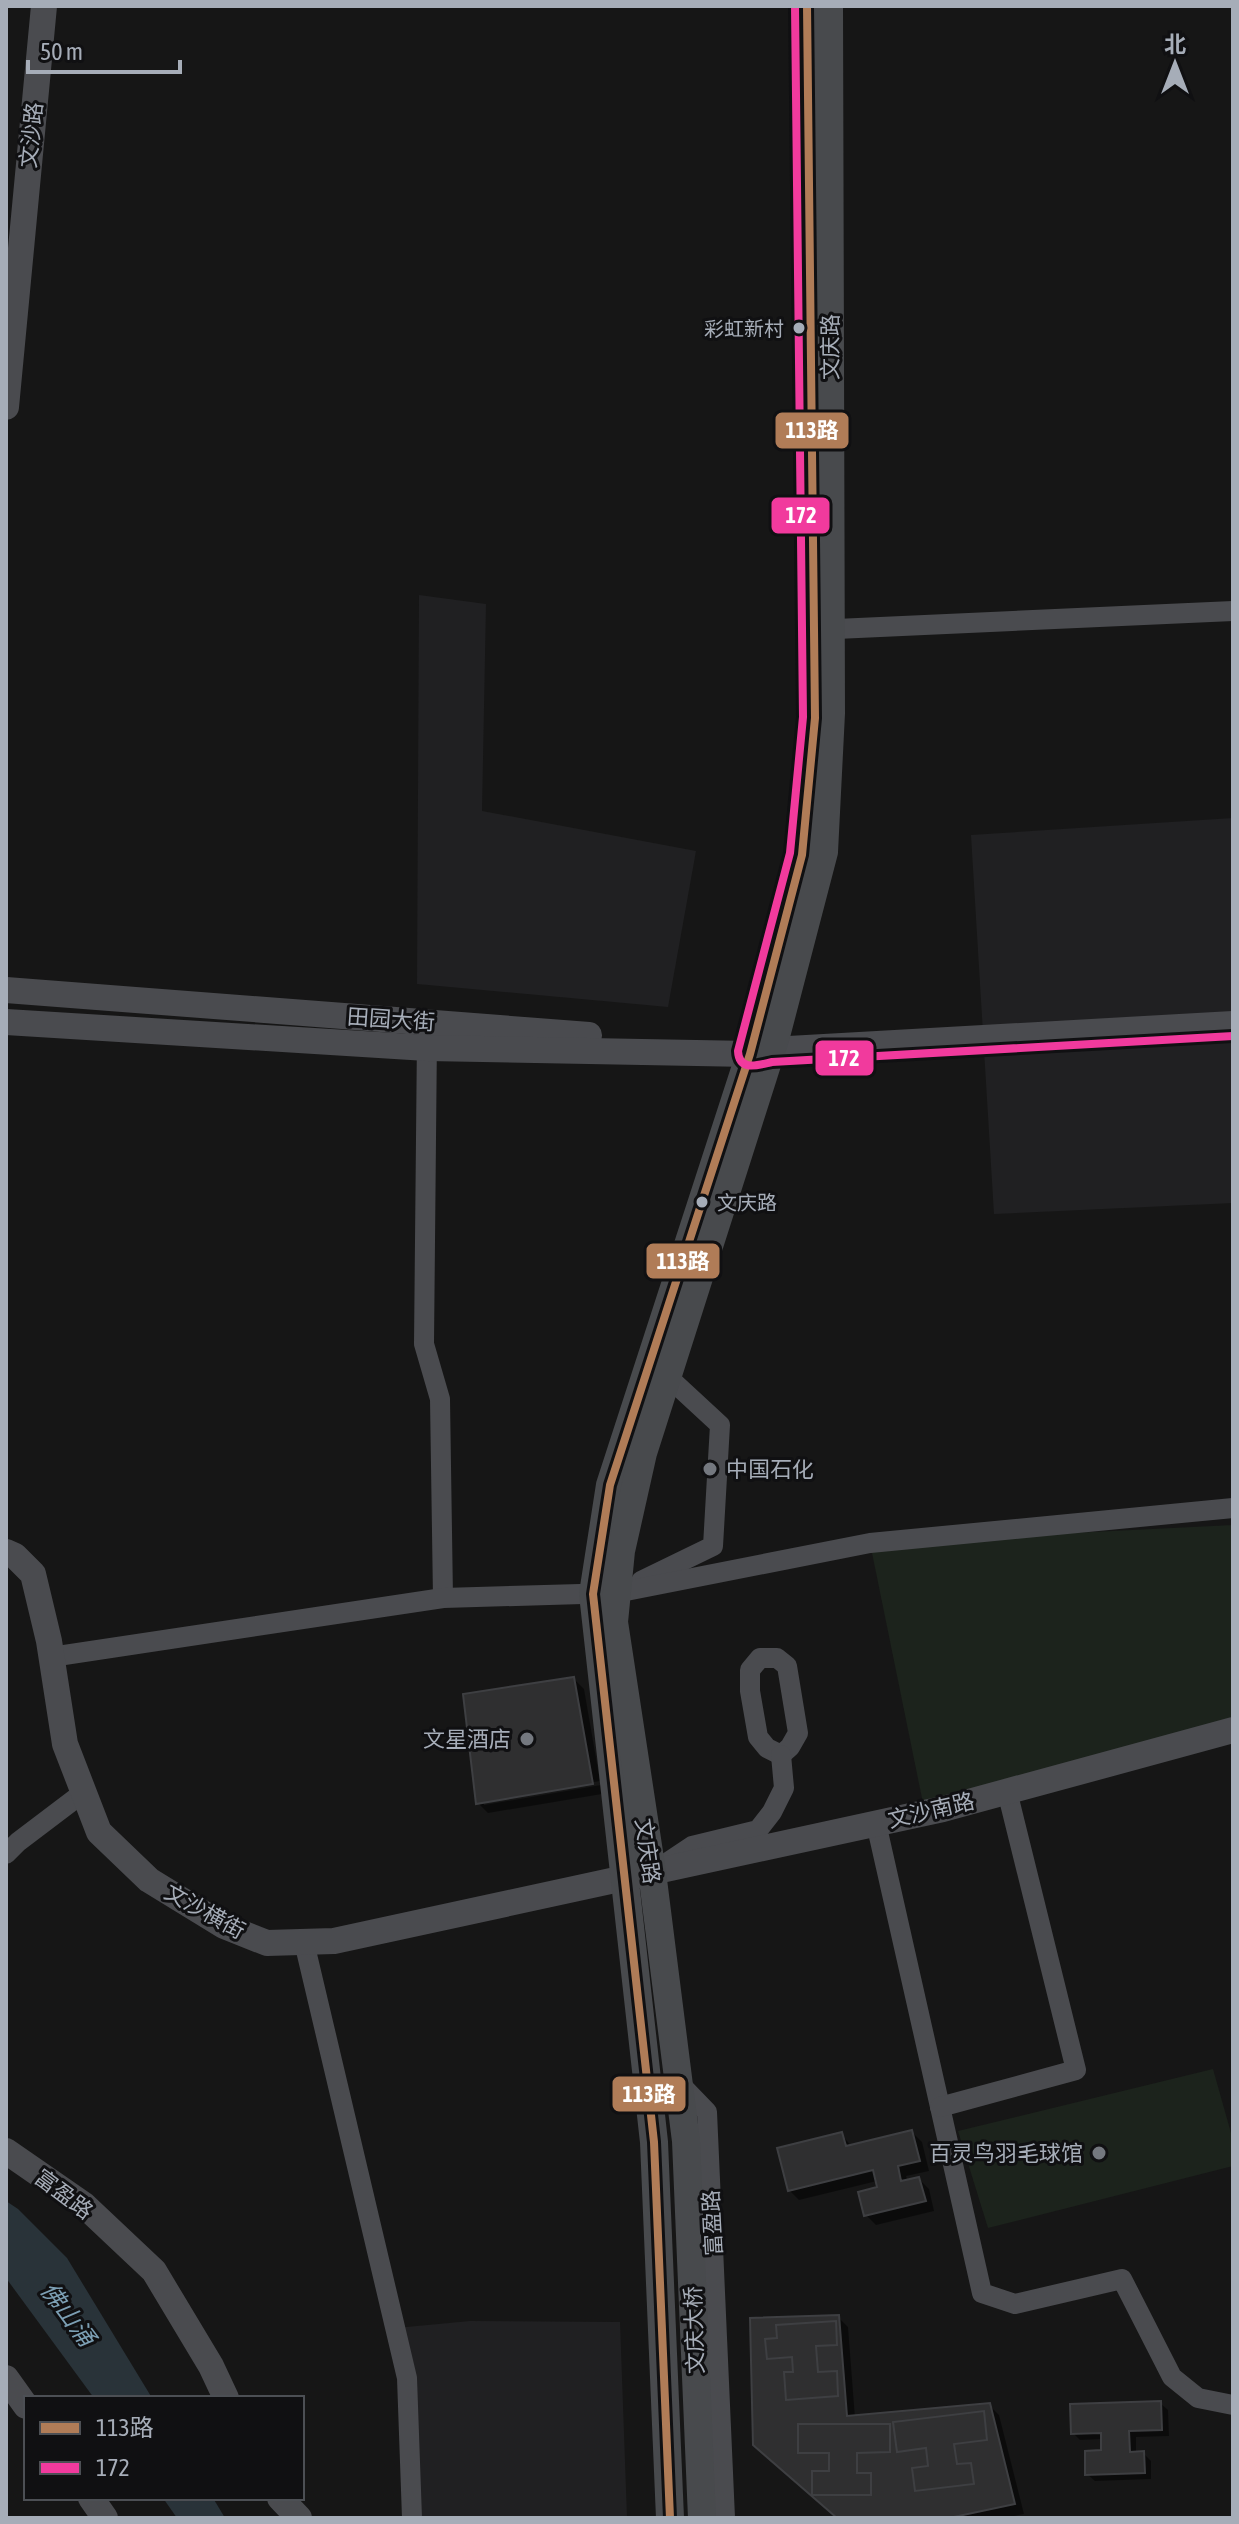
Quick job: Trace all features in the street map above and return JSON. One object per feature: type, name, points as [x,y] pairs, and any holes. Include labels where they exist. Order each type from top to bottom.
[{"type":"main road","name":"文庆路","points":[[807,6],[823,630]]},
{"type":"main road","name":"文庆路","points":[[604,1593],[621,1551],[643,1453],[759,1047],[802,855],[823,630],[829,6]]},
{"type":"main road","name":"文庆路","points":[[686,2141],[679,2083],[639,1875],[604,1593],[610,1485],[759,1047]]},
{"type":"main road","name":"文庆路","points":[[639,1875],[654,2142]]},
{"type":"main road","name":"文庆大桥","points":[[686,2141],[702,2518]]},
{"type":"main road","name":"文庆大桥","points":[[654,2142],[670,2518]]},
{"type":"street","name":"文沙路","points":[[6,407],[44,6]]},
{"type":"street","points":[[823,630],[1233,611]]},
{"type":"street","name":"田园大街","points":[[6,990],[427,1035]]},
{"type":"street","name":"田园大街","points":[[6,1022],[759,1047],[1233,1024]]},
{"type":"street","points":[[427,1035],[424,1344],[440,1399],[443,1598]]},
{"type":"street","points":[[604,1593],[713,1546],[720,1425],[667,1376]]},
{"type":"street","points":[[51,1657],[443,1598],[604,1593],[870,1543],[1233,1508]]},
{"type":"street","name":"文沙横街","points":[[6,1552],[15,1556],[33,1574],[65,1744],[99,1832],[149,1880],[224,1926],[267,1943],[334,1941],[639,1875]]},
{"type":"street","name":"文沙南路","points":[[639,1875],[876,1823],[1233,1730]]},
{"type":"street","points":[[639,1875],[692,1846],[758,1830],[772,1812],[784,1788],[781,1755]]},
{"type":"street","points":[[940,2107],[1076,2070],[1007,1791]]},
{"type":"street","points":[[6,1854],[84,1792]]},
{"type":"street","points":[[876,1823],[982,2293],[1015,2304],[1122,2279],[1172,2377],[1198,2398],[1233,2405]]},
{"type":"street","points":[[304,1942],[407,2378],[412,2518]]},
{"type":"street","name":"富盈路","points":[[679,2083],[707,2112],[725,2518]]},
{"type":"street","name":"富盈路","points":[[6,2151],[84,2205],[154,2271],[211,2366],[225,2396]]},
{"type":"street","points":[[6,2378],[24,2403]]},
{"type":"street","points":[[92,2500],[105,2518]]},
{"type":"street","points":[[282,2500],[299,2518]]},
{"type":"shaded area","points":[[419,595],[486,604],[482,811],[696,851],[668,1007],[417,984]]},
{"type":"shaded area","points":[[1233,818],[1233,1203],[994,1214],[971,835]]},
{"type":"shaded area","points":[[1233,1525],[1233,1730],[925,1813],[870,1543]]},
{"type":"shaded area","name":"百灵鸟羽毛球馆","points":[[1213,2069],[1233,2140],[1233,2166],[988,2228],[958,2131]]},
{"type":"shaded area","points":[[470,2321],[620,2322],[627,2518],[410,2518],[396,2328]]},
{"type":"water","name":"佛山涌","points":[[6,2201],[67,2258],[151,2396],[93,2396],[6,2278]]},
{"type":"water","points":[[164,2500],[214,2500],[225,2518],[177,2518]]},
{"type":"building","name":"文星酒店","points":[[574,1677],[593,1784],[476,1804],[463,1694]]},
{"type":"building","points":[[912,2130],[920,2161],[898,2166],[901,2181],[919,2177],[926,2201],[864,2216],[858,2192],[877,2187],[873,2170],[788,2191],[777,2148],[842,2132],[846,2146]]},
{"type":"building","points":[[839,2315],[847,2416],[990,2403],[1015,2504],[949,2518],[837,2518],[753,2445],[750,2318]]},
{"type":"building","points":[[836,2321],[837,2345],[816,2346],[818,2372],[837,2371],[838,2396],[786,2400],[784,2372],[793,2372],[792,2357],[767,2359],[765,2339],[777,2338],[776,2325]]},
{"type":"building","points":[[1161,2401],[1162,2430],[1129,2431],[1130,2452],[1144,2451],[1145,2473],[1085,2475],[1085,2451],[1101,2450],[1101,2433],[1071,2434],[1070,2404]]},
{"type":"building","points":[[984,2411],[987,2440],[954,2444],[957,2464],[971,2463],[974,2484],[915,2491],[912,2468],[928,2466],[926,2448],[897,2452],[893,2422]]},
{"type":"building","points":[[798,2424],[890,2424],[890,2452],[857,2453],[857,2473],[871,2473],[871,2495],[812,2495],[812,2471],[829,2471],[829,2453],[798,2453]]},
{"type":"transit line","name":"172","points":[[795,6],[803,717],[790,853],[738,1051],[739,1058],[746,1064],[755,1065],[1233,1036]]},
{"type":"transit line","name":"113路","points":[[670,2518],[654,2142],[593,1594],[610,1485],[750,1054],[802,855],[815,718],[807,6]]},
{"type":"place","name":"彩虹新村","points":[[799,328]]},
{"type":"place","name":"文庆路","points":[[702,1202]]},
{"type":"place","name":"中国石化","points":[[710,1469]]},
{"type":"place","name":"文星酒店","points":[[527,1739]]},
{"type":"place","name":"百灵鸟羽毛球馆","points":[[1099,2153]]}]
